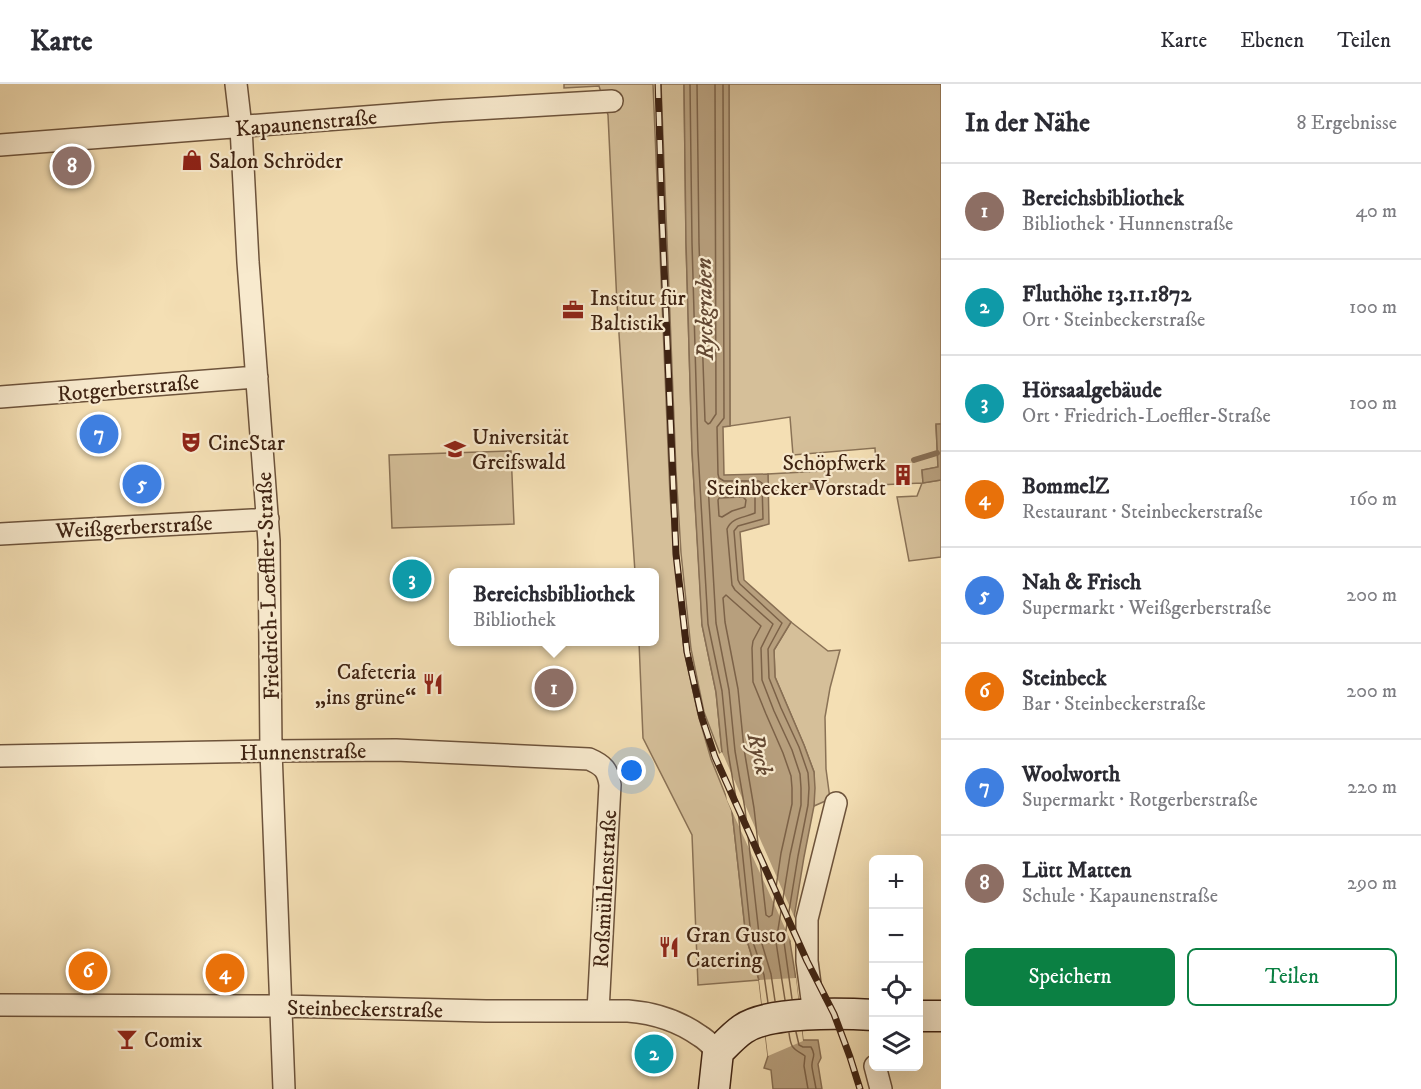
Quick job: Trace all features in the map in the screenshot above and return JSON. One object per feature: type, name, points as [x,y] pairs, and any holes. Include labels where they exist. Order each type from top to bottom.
[{"type":"main road","points":[[714,1089],[718,1052],[743,1029],[764,1020],[807,1015],[869,1015]]},
{"type":"main road","points":[[923,1016],[941,1016]]},
{"type":"street","name":"Friedrich-Loeffler-Straße","points":[[237,84],[268,519],[271,751],[284,1089]]},
{"type":"street","name":"Kapaunenstraße","points":[[0,145],[433,112],[612,101]]},
{"type":"street","name":"Rotgerberstraße","points":[[0,397],[257,377]]},
{"type":"street","name":"Weißgerberstraße","points":[[0,534],[268,519]]},
{"type":"street","name":"Hunnenstraße","points":[[0,756],[396,750],[589,759],[604,768]]},
{"type":"street","name":"Roßmühlenstraße","points":[[598,1011],[609,785],[604,768]]},
{"type":"street","points":[[807,1015],[807,919],[836,803]]},
{"type":"street","name":"Steinbeckerstraße","points":[[0,1005],[282,1006],[645,1012],[700,1036],[718,1052]]},
{"type":"street","points":[[877,1071],[881,1089]]},
{"type":"shaded area","points":[[564,84],[653,84],[670,495],[684,650],[711,759],[732,811],[746,937],[759,980],[698,985],[692,835],[643,738],[639,646],[659,646],[659,568],[635,568],[617,304],[608,115],[599,86],[564,88]]},
{"type":"shaded area","points":[[661,84],[684,84],[692,451],[702,625],[716,692],[722,752],[720,754],[704,712],[691,649],[681,553]]},
{"type":"shaded area","points":[[729,84],[941,84],[941,424],[936,425],[938,467],[922,470],[923,483],[941,480],[941,557],[909,561],[897,497],[917,496],[922,483],[768,492],[768,474],[876,468],[875,448],[793,455],[790,417],[730,426]]},
{"type":"shaded area","points":[[511,451],[514,524],[392,528],[389,455]]},
{"type":"shaded area","points":[[791,622],[828,651],[840,650],[825,717],[826,769],[830,799],[814,806],[814,772],[775,677],[774,650]]},
{"type":"water","points":[[684,84],[729,84],[730,426],[723,427],[724,475],[768,474],[769,524],[740,532],[744,580],[791,622],[774,650],[775,677],[814,772],[814,806],[790,942],[803,1040],[818,1040],[821,1058],[818,1064],[822,1089],[773,1089],[771,1070],[764,1068],[768,1056],[759,980],[746,937],[716,692],[702,625],[692,451]]},
{"type":"water","points":[[936,424],[941,424],[941,480],[923,483],[922,470],[938,467]]},
{"type":"pier","points":[[722,752],[796,921],[794,948],[727,800],[719,754]]},
{"type":"pier","points":[[796,978],[803,1041],[768,1056],[759,980]]},
{"type":"waterway","points":[[914,460],[937,453]]},
{"type":"waterway","points":[[761,488],[821,485]]},
{"type":"railway","points":[[658,84],[676,554],[687,652],[702,718],[715,757],[807,961],[834,1014],[860,1089]]},
{"type":"place","name":"Salon Schröder","points":[[192,160]]},
{"type":"place","name":"Lütt Matten","points":[[72,166]]},
{"type":"place","name":"Institut für Baltistik","points":[[573,310]]},
{"type":"place","name":"Woolworth","points":[[99,434]]},
{"type":"place","name":"CineStar","points":[[191,442]]},
{"type":"place","name":"Universität Greifswald","points":[[455,449]]},
{"type":"place","name":"Schöpfwerk Steinbecker Vorstadt","points":[[903,475]]},
{"type":"place","name":"Nah & Frisch","points":[[142,484]]},
{"type":"place","name":"Hörsaalgebäude","points":[[412,579]]},
{"type":"place","name":"Cafeteria „ins grüne“","points":[[433,684]]},
{"type":"place","name":"Bereichsbibliothek","points":[[554,688]]},
{"type":"place","name":"Gran Gusto Catering","points":[[669,947]]},
{"type":"place","name":"Steinbeck","points":[[88,971]]},
{"type":"place","name":"BommelZ","points":[[225,973]]},
{"type":"place","name":"Comix","points":[[127,1039]]},
{"type":"place","name":"Fluthöhe 13.11.1872","points":[[654,1054]]},
{"type":"water label","name":"Ryckgraben","points":[[704,309]]},
{"type":"water label","name":"Ryck","points":[[760,754]]}]
